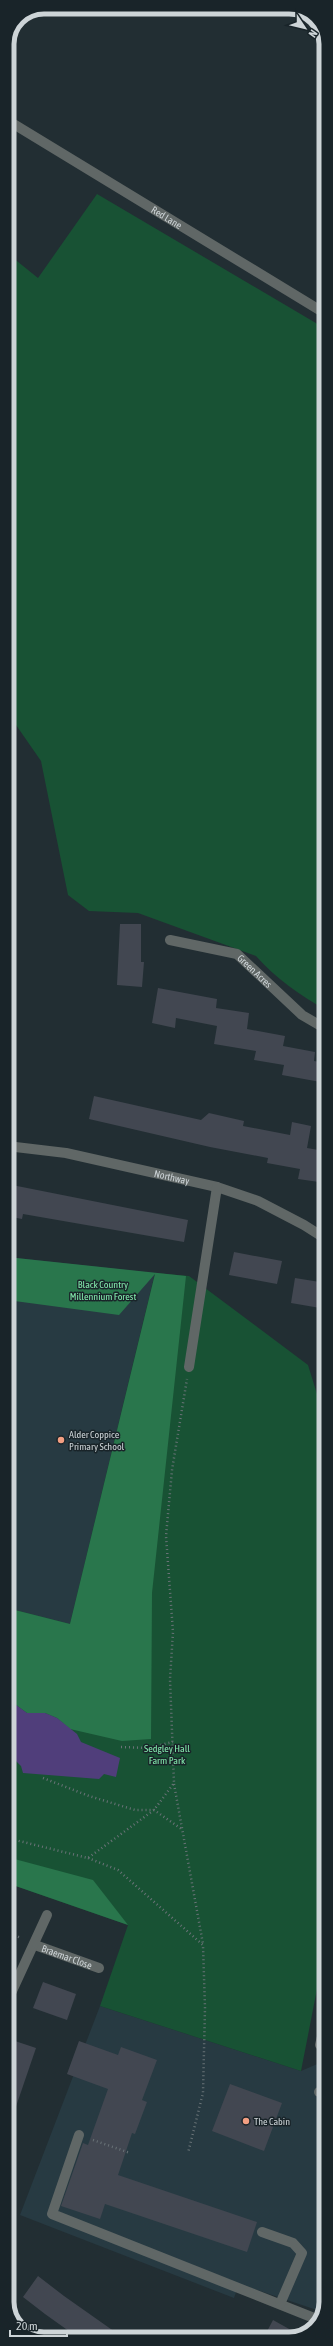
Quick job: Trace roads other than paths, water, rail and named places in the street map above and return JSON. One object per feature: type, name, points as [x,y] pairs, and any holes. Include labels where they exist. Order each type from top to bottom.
[{"type":"street","name":"Red Lane","points":[[14,124],[319,310]]},
{"type":"street","name":"Green Acres","points":[[170,940],[237,954],[302,1015],[319,1025]]},
{"type":"street","name":"Northway","points":[[14,1147],[66,1154],[217,1187],[258,1201],[319,1235]]},
{"type":"street","points":[[189,1367],[217,1187]]},
{"type":"street","name":"Braemar Close","points":[[14,1988],[35,1945],[47,1915]]},
{"type":"street","name":"Braemar Close","points":[[35,1945],[99,1968]]},
{"type":"street","points":[[79,2135],[52,2214],[314,2318]]},
{"type":"street","points":[[262,2232],[293,2243],[302,2253],[280,2304]]},
{"type":"place","name":"Alder Coppice Primary School","points":[[61,1440]]},
{"type":"place","name":"The Cabin","points":[[246,2121]]},
{"type":"park label","name":"Black Country Millennium Forest","points":[[103,1290]]},
{"type":"park label","name":"Sedgley Hall Farm Park","points":[[167,1754]]}]
